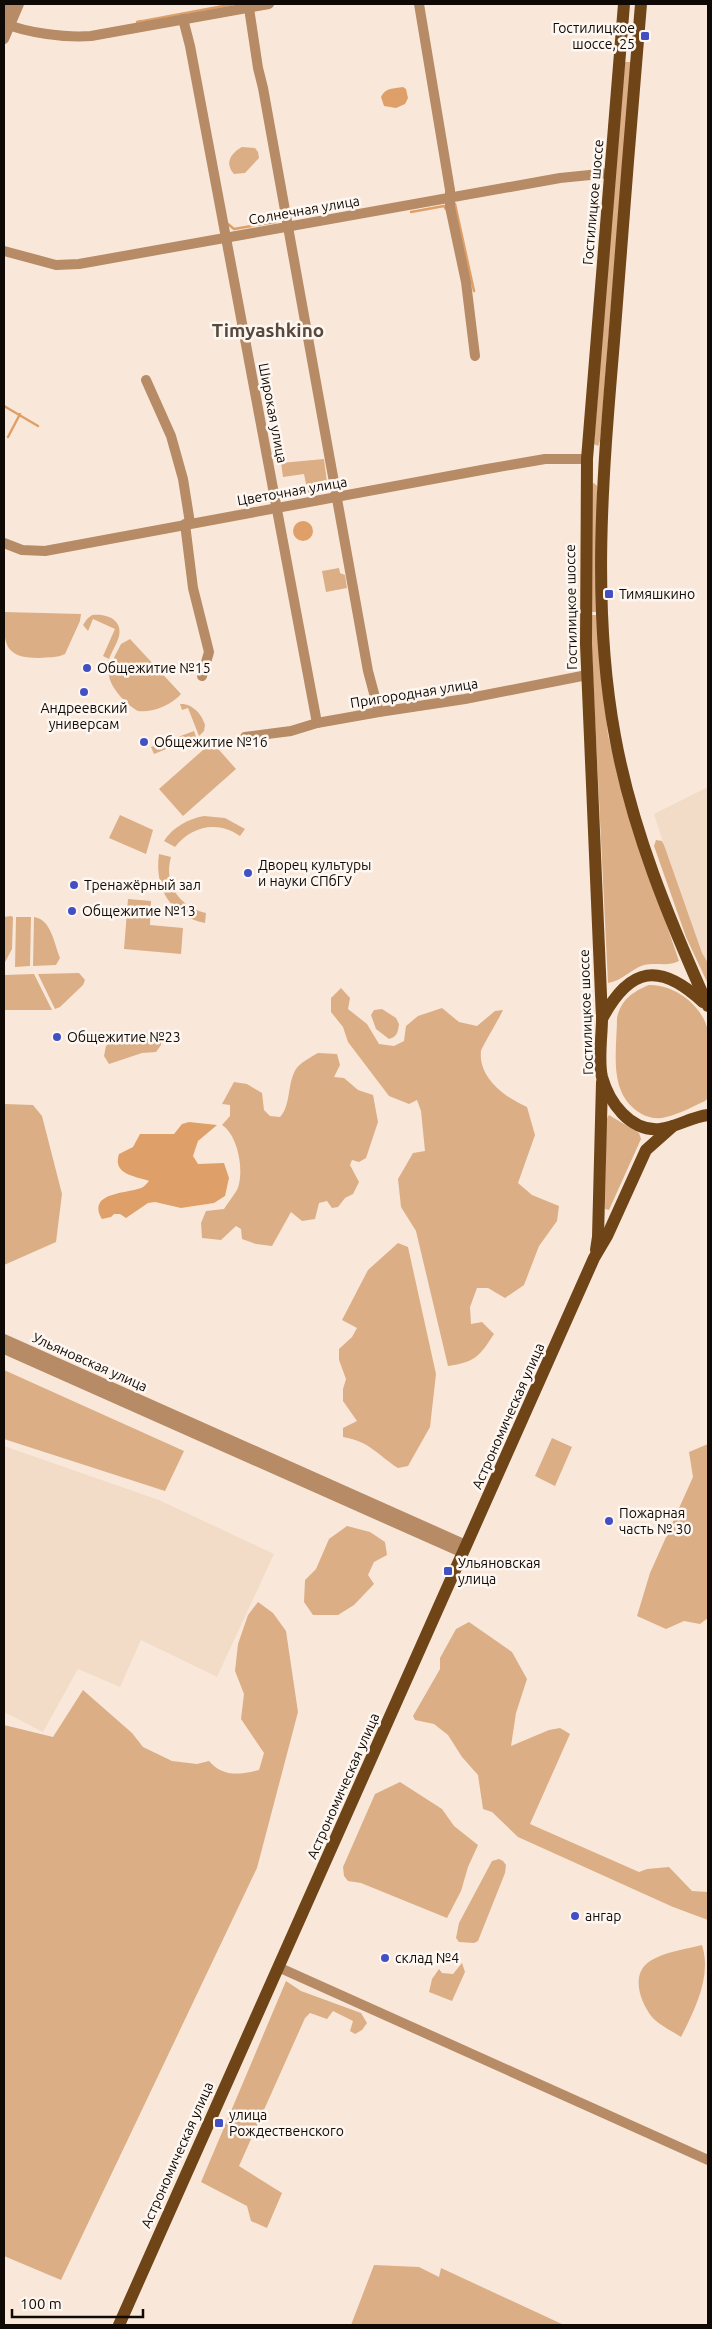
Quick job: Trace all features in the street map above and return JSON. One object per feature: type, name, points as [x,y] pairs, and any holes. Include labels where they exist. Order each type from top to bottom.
[{"type":"main road","name":"Гостилицкое шоссе","points":[[624,4],[587,459],[585,549],[587,675],[602,1019],[602,1075],[616,1106],[625,1116],[647,1128],[660,1129],[673,1126],[706,1114]]},
{"type":"main road","points":[[641,4],[604,460],[601,566],[606,672],[615,737],[638,834],[666,908],[708,1007]]},
{"type":"main road","points":[[622,29],[639,30]]},
{"type":"main road","points":[[587,459],[604,460]]},
{"type":"main road","points":[[602,1019],[613,999],[622,988],[643,977],[653,975],[664,975],[683,984],[708,1007]]},
{"type":"main road","name":"Астрономическая улица","points":[[594,1258],[598,1237],[602,1075]]},
{"type":"main road","name":"Астрономическая улица","points":[[119,2325],[594,1258],[607,1236],[646,1150],[673,1126]]},
{"type":"street","points":[[4,39],[10,4]]},
{"type":"street","points":[[6,22],[19,4]]},
{"type":"street","points":[[6,22],[62,36],[82,37],[183,20],[243,7],[269,4]]},
{"type":"street","points":[[418,4],[450,207],[466,282],[475,356]]},
{"type":"street","points":[[243,7],[263,88],[368,671],[379,712]]},
{"type":"street","name":"Широкая улица","points":[[183,20],[190,46],[317,723]]},
{"type":"street","name":"Солнечная улица","points":[[4,251],[42,262],[68,266],[287,226],[355,216],[567,176],[610,173]]},
{"type":"street","points":[[146,380],[171,436],[183,479],[193,588],[209,652],[202,676]]},
{"type":"street","name":"Цветочная улица","points":[[4,543],[22,550],[37,552],[545,459],[587,459]]},
{"type":"street","name":"Пригородная улица","points":[[245,737],[291,731],[317,723],[466,699],[587,675]]},
{"type":"street","name":"Ульяновская улица","points":[[4,1339],[464,1549]]},
{"type":"street","name":"Ульяновская улица","points":[[4,1349],[464,1549]]},
{"type":"street","points":[[278,1967],[708,2160]]},
{"type":"shaded area","points":[[624,62],[631,62],[600,441],[598,446],[594,444]]},
{"type":"shaded area","points":[[403,87],[406,89],[408,98],[405,104],[396,108],[384,106],[381,97],[385,92],[390,89]]},
{"type":"shaded area","points":[[242,147],[255,148],[259,158],[245,173],[234,174],[229,166],[229,162],[232,155]]},
{"type":"shaded area","points":[[324,459],[328,490],[308,493],[304,474],[283,477],[281,463]]},
{"type":"shaded area","points":[[594,483],[597,486],[597,612],[590,612],[592,484]]},
{"type":"shaded area","points":[[303,521],[310,524],[313,531],[310,538],[303,541],[296,538],[293,531],[296,524]]},
{"type":"shaded area","points":[[339,568],[340,573],[345,575],[347,588],[326,592],[322,571]]},
{"type":"shaded area","points":[[4,612],[81,614],[80,621],[65,654],[56,657],[39,658],[18,655],[8,647],[4,632]]},
{"type":"shaded area","points":[[92,615],[112,618],[116,621],[120,630],[109,659],[103,656],[115,629],[93,619],[88,631],[83,625]]},
{"type":"shaded area","points":[[590,615],[597,615],[608,735],[624,800],[679,961],[671,964],[644,965],[618,980],[608,983]]},
{"type":"shaded area","points":[[130,639],[181,694],[172,702],[155,709],[138,711],[129,705],[115,690],[109,674],[111,666],[121,644]]},
{"type":"shaded area","points":[[180,704],[189,705],[202,717],[205,725],[204,731],[199,736],[188,708],[182,710]]},
{"type":"shaded area","points":[[194,731],[196,737],[154,754],[151,747]]},
{"type":"shaded area","points":[[212,742],[236,769],[183,816],[159,789]]},
{"type":"shaded area","points":[[708,787],[708,970],[700,958],[654,814]]},
{"type":"shaded area","points":[[120,815],[153,830],[146,854],[109,838]]},
{"type":"shaded area","points":[[204,816],[225,818],[245,829],[240,836],[223,828],[214,827],[197,830],[181,840],[175,847],[164,841],[181,824]]},
{"type":"shaded area","points":[[656,840],[662,841],[664,845],[702,953],[708,963],[708,984],[686,937],[654,846]]},
{"type":"shaded area","points":[[159,854],[171,857],[169,876],[176,893],[188,906],[206,913],[205,923],[183,914],[167,899],[159,878]]},
{"type":"shaded area","points":[[128,899],[151,901],[150,925],[183,928],[181,954],[124,949]]},
{"type":"shaded area","points":[[4,917],[13,917],[12,949],[4,964]]},
{"type":"shaded area","points":[[16,917],[31,917],[30,966],[15,967]]},
{"type":"shaded area","points":[[34,917],[44,922],[51,933],[60,958],[56,965],[33,966]]},
{"type":"shaded area","points":[[79,973],[85,980],[83,985],[60,1007],[55,1009],[38,974]]},
{"type":"shaded area","points":[[34,974],[52,1010],[4,1010],[4,975]]},
{"type":"shaded area","points":[[649,985],[668,988],[694,1005],[705,1022],[709,1039],[708,1098],[686,1110],[662,1118],[644,1115],[628,1102],[618,1081],[616,1069],[617,1018],[621,1006],[628,997]]},
{"type":"shaded area","points":[[341,988],[350,998],[348,1009],[367,1024],[379,1044],[394,1046],[404,1041],[406,1026],[418,1016],[442,1008],[459,1022],[477,1026],[495,1011],[503,1010],[482,1048],[481,1061],[484,1070],[495,1086],[527,1107],[535,1135],[518,1183],[532,1195],[559,1206],[557,1221],[539,1246],[524,1285],[505,1298],[488,1288],[477,1288],[470,1307],[471,1324],[482,1322],[494,1334],[476,1357],[464,1363],[448,1366],[416,1231],[401,1207],[398,1179],[413,1153],[425,1151],[421,1111],[417,1100],[409,1104],[389,1096],[348,1042],[343,1027],[331,1012],[331,998]]},
{"type":"shaded area","points":[[382,1009],[396,1018],[399,1024],[397,1034],[389,1039],[376,1029],[371,1015],[374,1010]]},
{"type":"shaded area","points":[[121,1035],[152,1037],[161,1041],[161,1045],[156,1052],[142,1053],[109,1064],[104,1056],[106,1046]]},
{"type":"shaded area","points":[[318,1053],[337,1054],[340,1065],[334,1077],[344,1078],[358,1090],[373,1095],[378,1122],[366,1158],[359,1162],[352,1160],[350,1165],[359,1182],[353,1194],[345,1198],[338,1207],[332,1208],[327,1201],[319,1203],[315,1219],[302,1221],[291,1212],[272,1246],[256,1244],[242,1239],[241,1229],[236,1226],[221,1240],[202,1238],[201,1223],[206,1211],[224,1209],[237,1190],[239,1182],[240,1164],[236,1145],[228,1130],[222,1125],[230,1116],[230,1105],[222,1104],[234,1082],[247,1084],[262,1093],[264,1110],[270,1116],[280,1117],[286,1107],[291,1081],[296,1069],[303,1062]]},
{"type":"shaded area","points":[[4,1104],[33,1105],[42,1116],[62,1194],[56,1242],[4,1265]]},
{"type":"shaded area","points":[[609,1115],[639,1133],[641,1139],[609,1210],[605,1209],[606,1120]]},
{"type":"shaded area","points":[[189,1122],[217,1125],[198,1141],[193,1156],[198,1164],[224,1163],[229,1178],[225,1196],[214,1203],[181,1208],[155,1202],[148,1203],[126,1218],[120,1214],[114,1214],[111,1217],[102,1219],[99,1210],[100,1203],[105,1198],[143,1187],[149,1181],[126,1174],[119,1166],[119,1154],[133,1147],[140,1134],[174,1134],[182,1124]]},
{"type":"shaded area","points":[[398,1243],[408,1247],[436,1374],[430,1427],[408,1466],[398,1468],[367,1445],[343,1437],[343,1428],[357,1421],[343,1401],[343,1389],[346,1379],[339,1360],[339,1349],[352,1337],[357,1328],[342,1320],[368,1270]]},
{"type":"shaded area","points":[[4,1370],[184,1451],[165,1491],[4,1439]]},
{"type":"shaded area","points":[[552,1438],[572,1447],[555,1486],[535,1476]]},
{"type":"shaded area","points":[[708,1444],[708,1618],[700,1624],[684,1621],[666,1629],[637,1616],[650,1573],[693,1477],[689,1452]]},
{"type":"shaded area","points":[[4,1446],[159,1500],[274,1554],[217,1677],[141,1640],[120,1687],[78,1669],[43,1732],[4,1712]]},
{"type":"shaded area","points":[[347,1526],[370,1532],[385,1542],[387,1555],[374,1562],[368,1575],[374,1584],[354,1605],[338,1615],[313,1615],[304,1602],[305,1580],[316,1569],[329,1539]]},
{"type":"shaded area","points":[[258,1602],[273,1613],[286,1631],[298,1712],[257,1868],[61,2280],[4,2256],[4,1725],[53,1737],[83,1690],[132,1733],[143,1747],[172,1761],[197,1764],[209,1761],[220,1770],[238,1774],[259,1770],[264,1753],[241,1719],[244,1694],[235,1671],[238,1644],[248,1615]]},
{"type":"shaded area","points":[[469,1622],[512,1652],[527,1679],[516,1713],[511,1746],[549,1730],[560,1728],[570,1734],[530,1824],[639,1872],[647,1869],[669,1867],[692,1891],[708,1892],[708,1920],[673,1907],[518,1837],[492,1812],[483,1809],[478,1775],[462,1757],[448,1735],[434,1724],[415,1720],[413,1716],[440,1669],[440,1658],[456,1629]]},
{"type":"shaded area","points":[[400,1782],[442,1809],[454,1826],[478,1845],[468,1867],[461,1891],[447,1918],[361,1883],[348,1881],[344,1876],[343,1867],[375,1794]]},
{"type":"shaded area","points":[[499,1859],[506,1865],[505,1873],[478,1941],[474,1943],[459,1942],[456,1938],[459,1923],[492,1861]]},
{"type":"shaded area","points":[[702,1945],[705,1957],[703,1980],[692,2015],[681,2037],[658,2023],[648,2011],[639,1988],[640,1973],[650,1961],[662,1955]]},
{"type":"shaded area","points":[[462,1963],[465,1972],[452,2001],[429,1992],[432,1979],[439,1969],[442,1973],[453,1974]]},
{"type":"shaded area","points":[[286,1981],[301,1991],[361,2013],[367,2023],[362,2030],[355,2034],[350,2031],[353,2021],[333,2011],[327,2019],[310,2013],[305,2018],[239,2166],[282,2193],[267,2228],[251,2221],[247,2206],[201,2182]]},
{"type":"shaded area","points":[[374,2265],[419,2267],[439,2277],[441,2268],[564,2325],[351,2325]]},
{"type":"waterway","points":[[143,21],[234,4]]},
{"type":"waterway","points":[[137,22],[141,21]]},
{"type":"waterway","points":[[455,204],[474,291]]},
{"type":"waterway","points":[[411,212],[444,206],[446,209]]},
{"type":"waterway","points":[[228,224],[234,229],[275,222]]},
{"type":"waterway","points":[[4,406],[38,426]]},
{"type":"waterway","points":[[8,437],[20,414]]},
{"type":"place","name":"Гостилицкое шоссе, 25","points":[[645,36]]},
{"type":"place","name":"Тимяшкино","points":[[609,594]]},
{"type":"place","name":"Общежитие №15","points":[[87,668]]},
{"type":"place","name":"Андреевский универсам","points":[[84,692]]},
{"type":"place","name":"Общежитие №16","points":[[144,742]]},
{"type":"place","name":"Дворец культуры и науки СПбГУ","points":[[248,873]]},
{"type":"place","name":"Тренажёрный зал","points":[[74,885]]},
{"type":"place","name":"Общежитие №13","points":[[72,911]]},
{"type":"place","name":"Общежитие №23","points":[[57,1037]]},
{"type":"place","name":"Пожарная часть № 30","points":[[609,1521]]},
{"type":"place","name":"Ульяновская улица","points":[[448,1571]]},
{"type":"place","name":"ангар","points":[[575,1916]]},
{"type":"place","name":"склад №4","points":[[385,1958]]},
{"type":"place","name":"улица Рождественского","points":[[219,2123]]},
{"type":"district","name":"Timyashkino","points":[[268,330]]}]
